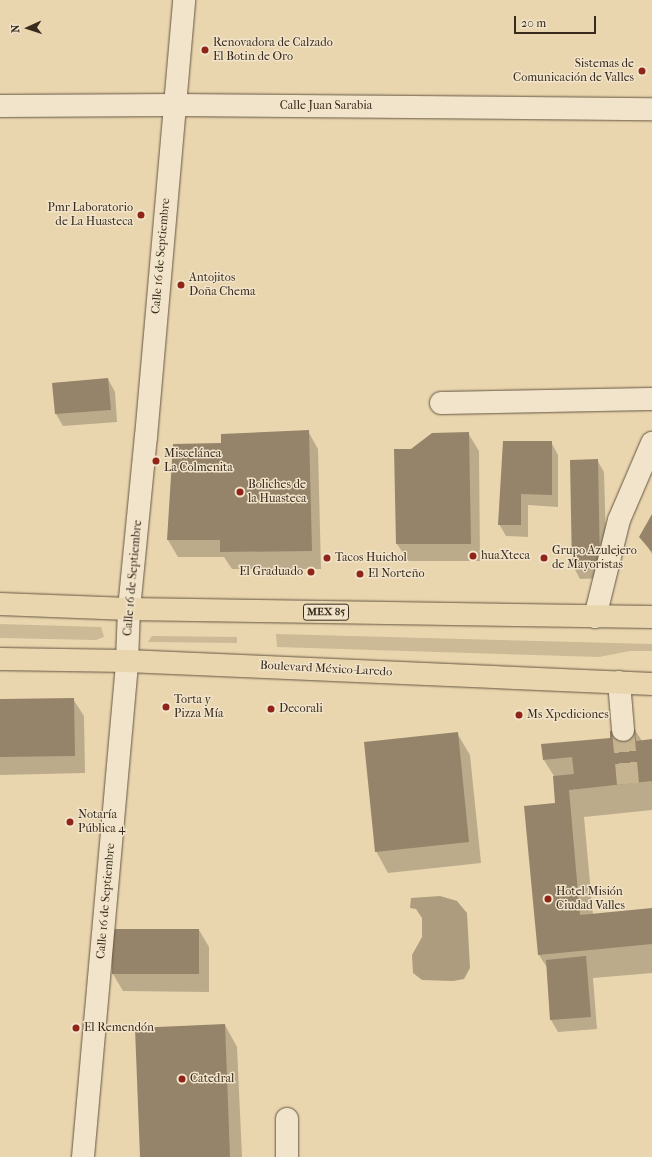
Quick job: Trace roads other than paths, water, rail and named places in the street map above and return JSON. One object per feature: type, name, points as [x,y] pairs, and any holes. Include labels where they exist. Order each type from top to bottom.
[{"type":"main road","name":"MEX 85","points":[[0,604],[129,609],[652,617]]},
{"type":"main road","name":"Boulevard México-Laredo","points":[[0,659],[127,660],[652,684]]},
{"type":"street","name":"Calle 16 de Septiembre","points":[[83,1157],[127,660],[129,609],[146,437],[184,0]]},
{"type":"street","name":"Calle Juan Sarabia","points":[[0,106],[174,105],[652,109]]},
{"type":"street","points":[[441,403],[652,399]]},
{"type":"street","points":[[595,617],[619,520],[652,443]]},
{"type":"street","points":[[619,682],[623,730]]},
{"type":"street","points":[[287,1118],[287,1157]]},
{"type":"tunnel","points":[[623,730],[628,784]]},
{"type":"place","name":"Renovadora de Calzado El Botin de Oro","points":[[205,50]]},
{"type":"place","name":"Sistemas de Comunicación de Valles","points":[[642,71]]},
{"type":"place","name":"Pmr Laboratorio de La Huasteca","points":[[141,215]]},
{"type":"place","name":"Antojitos Doña Chema","points":[[181,285]]},
{"type":"place","name":"Miscelánea La Colmenita","points":[[156,461]]},
{"type":"place","name":"Boliches de la Huasteca","points":[[240,492]]},
{"type":"place","name":"huaXteca","points":[[473,556]]},
{"type":"place","name":"Tacos Huichol","points":[[327,558]]},
{"type":"place","name":"Grupo Azulejero de Mayoristas","points":[[544,558]]},
{"type":"place","name":"El Graduado","points":[[311,572]]},
{"type":"place","name":"El Norteño","points":[[360,574]]},
{"type":"place","name":"Torta y Pizza Mía","points":[[166,707]]},
{"type":"place","name":"Decorali","points":[[271,709]]},
{"type":"place","name":"Ms Xpediciones","points":[[519,715]]},
{"type":"place","name":"Notaría Pública 4","points":[[70,822]]},
{"type":"place","name":"Hotel Misión Ciudad Valles","points":[[548,899]]},
{"type":"place","name":"El Remendón","points":[[76,1028]]},
{"type":"place","name":"Catedral","points":[[182,1079]]}]
